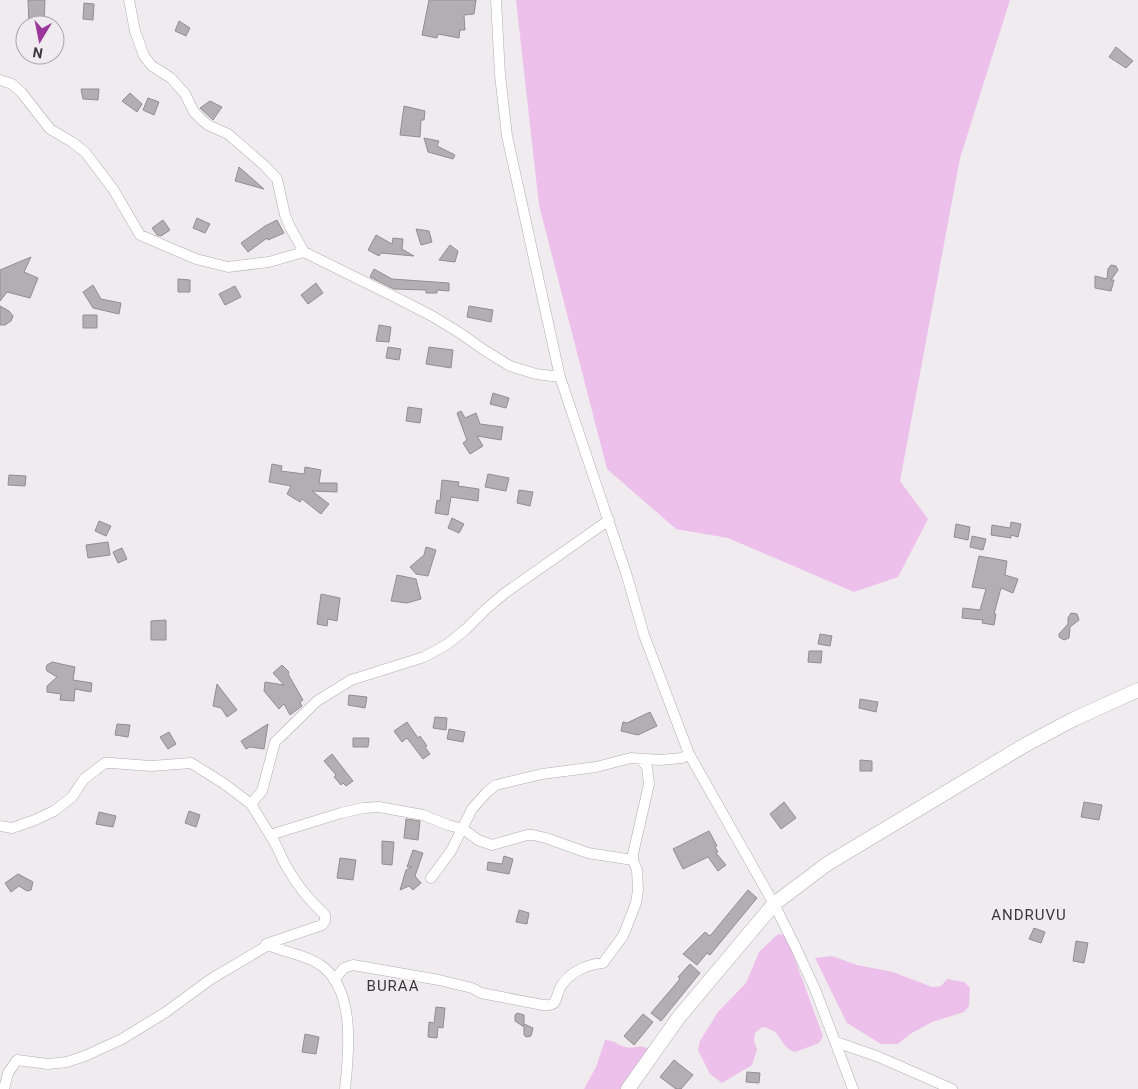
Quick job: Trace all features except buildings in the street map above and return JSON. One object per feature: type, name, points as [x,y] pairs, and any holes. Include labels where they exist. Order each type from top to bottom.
[{"type":"street","points":[[129,0],[135,31],[144,56],[152,66],[171,78],[185,94],[194,112],[202,120],[208,125],[228,134],[265,166],[276,179],[285,215],[304,252],[432,316],[510,366],[536,374],[560,378]]},
{"type":"street","points":[[496,0],[500,75],[507,136],[560,378],[609,520],[644,635],[689,754],[774,904],[815,988],[853,1089]]},
{"type":"street","points":[[0,80],[12,84],[21,92],[50,129],[85,152],[112,189],[140,235],[196,258],[228,267],[269,262],[304,252]]},
{"type":"street","points":[[251,804],[262,791],[275,742],[317,701],[351,680],[424,657],[446,645],[505,593],[609,520]]},
{"type":"street","points":[[628,1089],[679,1017],[774,904],[827,864],[1025,745],[1074,718],[1138,690]]},
{"type":"street","points":[[431,878],[452,851],[472,809],[496,786],[542,774],[568,772],[631,758],[660,760],[682,758],[689,754]]},
{"type":"street","points":[[334,980],[344,968],[353,965],[439,980],[472,988],[481,993],[549,1006],[554,1003],[560,987],[570,977],[584,966],[592,963],[603,963],[623,936],[636,903],[638,890],[637,870],[632,860],[649,784],[647,767],[641,759]]},
{"type":"street","points":[[0,826],[12,828],[54,811],[72,797],[84,779],[105,764],[151,766],[191,763],[251,804],[278,846],[287,868],[305,895],[325,915],[325,921],[322,925],[266,944],[265,947],[211,979],[166,1012],[122,1039],[67,1062],[48,1064],[17,1060],[8,1073],[4,1089]]},
{"type":"street","points":[[270,835],[363,808],[392,808],[414,812],[463,829],[478,840],[492,845],[527,835],[546,838],[588,853],[632,860]]},
{"type":"street","points":[[266,944],[319,964],[334,980],[342,995],[348,1027],[349,1040],[345,1089]]},
{"type":"street","points":[[836,1042],[879,1057],[952,1089]]},
{"type":"shaded area","points":[[516,0],[1010,0],[960,158],[900,481],[928,519],[898,577],[854,592],[728,538],[676,529],[607,469],[539,205]]},
{"type":"shaded area","points":[[778,934],[786,935],[823,1036],[819,1043],[795,1052],[785,1046],[778,1035],[762,1027],[755,1033],[754,1041],[757,1050],[752,1065],[722,1083],[710,1074],[698,1050],[700,1041],[718,1012],[746,983],[759,952]]},
{"type":"shaded area","points":[[832,956],[857,965],[893,972],[932,987],[941,986],[947,979],[964,982],[970,988],[969,1006],[964,1012],[932,1022],[910,1034],[898,1044],[881,1044],[847,1023],[815,958]]},
{"type":"shaded area","points":[[605,1040],[629,1048],[644,1047],[653,1051],[620,1089],[584,1089],[596,1067]]},
{"type":"district","name":"ANDRUVU","points":[[1029,915]]},
{"type":"district","name":"BURAA","points":[[393,986]]}]
